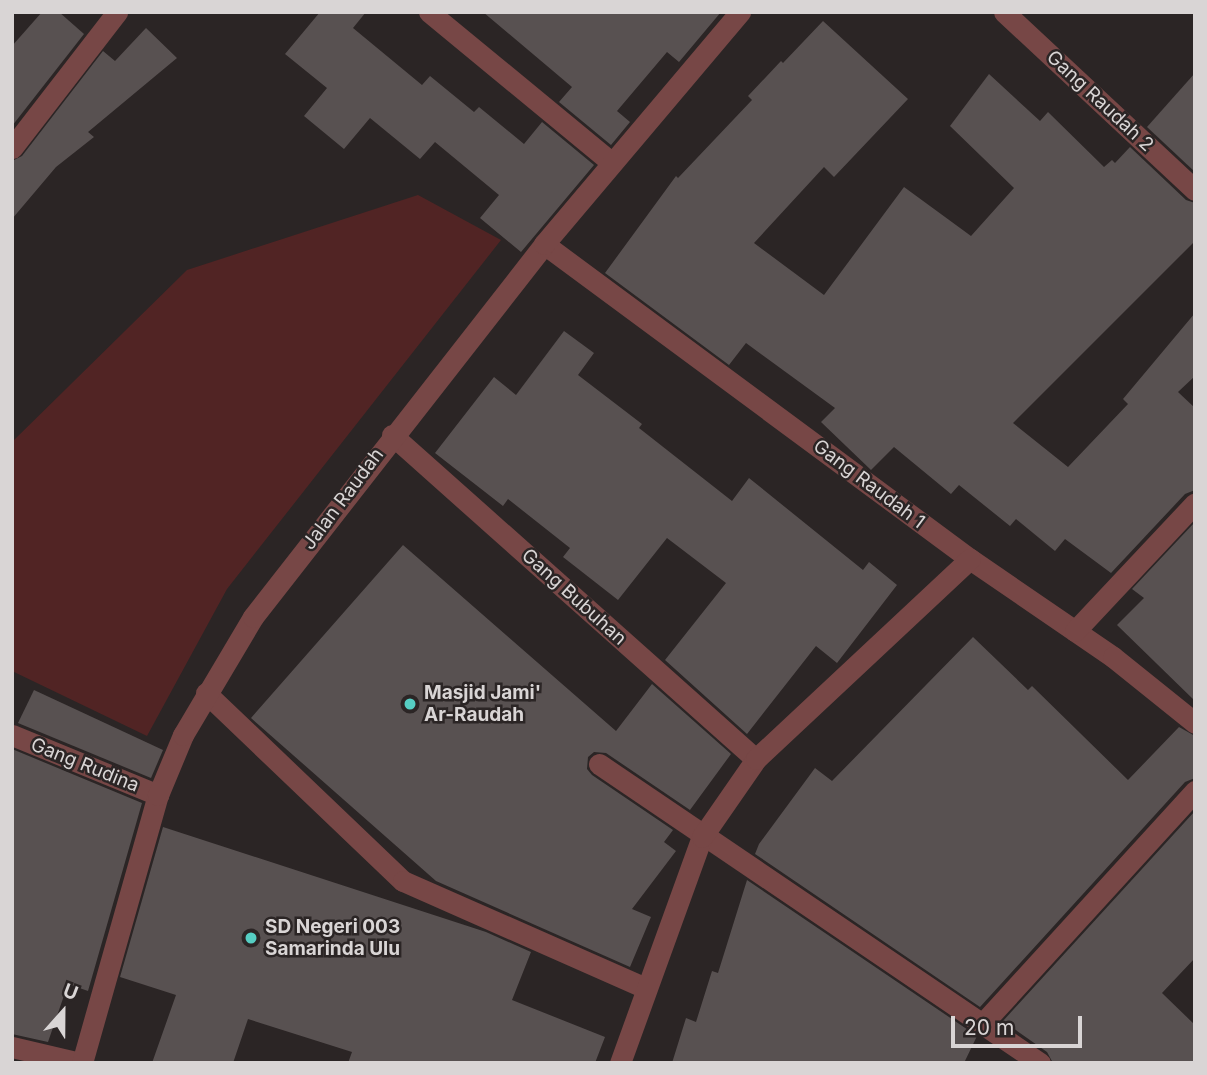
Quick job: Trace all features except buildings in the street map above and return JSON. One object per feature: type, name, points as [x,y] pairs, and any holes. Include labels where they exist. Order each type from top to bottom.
[{"type":"street","points":[[12,148],[117,12]]},
{"type":"street","points":[[429,12],[611,162]]},
{"type":"street","name":"Jalan Raudah","points":[[81,1063],[158,794],[183,735],[253,617],[392,435],[544,244],[740,12]]},
{"type":"street","name":"Gang Raudah 2","points":[[1004,12],[1195,190]]},
{"type":"street","name":"Gang Raudah 1","points":[[544,244],[970,559],[1076,631],[1195,723]]},
{"type":"street","name":"Gang Bubuhan","points":[[392,435],[756,759]]},
{"type":"street","points":[[1076,631],[1195,503]]},
{"type":"street","points":[[620,1063],[702,837],[756,759],[970,559]]},
{"type":"street","points":[[206,693],[403,881],[646,988]]},
{"type":"street","name":"Gang Rudina","points":[[12,735],[158,794]]},
{"type":"street","points":[[598,764],[702,837],[984,1022],[1040,1063]]},
{"type":"street","points":[[984,1022],[1195,791]]},
{"type":"street","points":[[12,1047],[81,1063]]},
{"type":"shaded area","points":[[418,195],[501,240],[227,589],[147,736],[12,671],[12,442],[187,270]]},
{"type":"place","name":"Masjid Jami' Ar-Raudah","points":[[410,704]]},
{"type":"place","name":"SD Negeri 003 Samarinda Ulu","points":[[251,938]]}]
